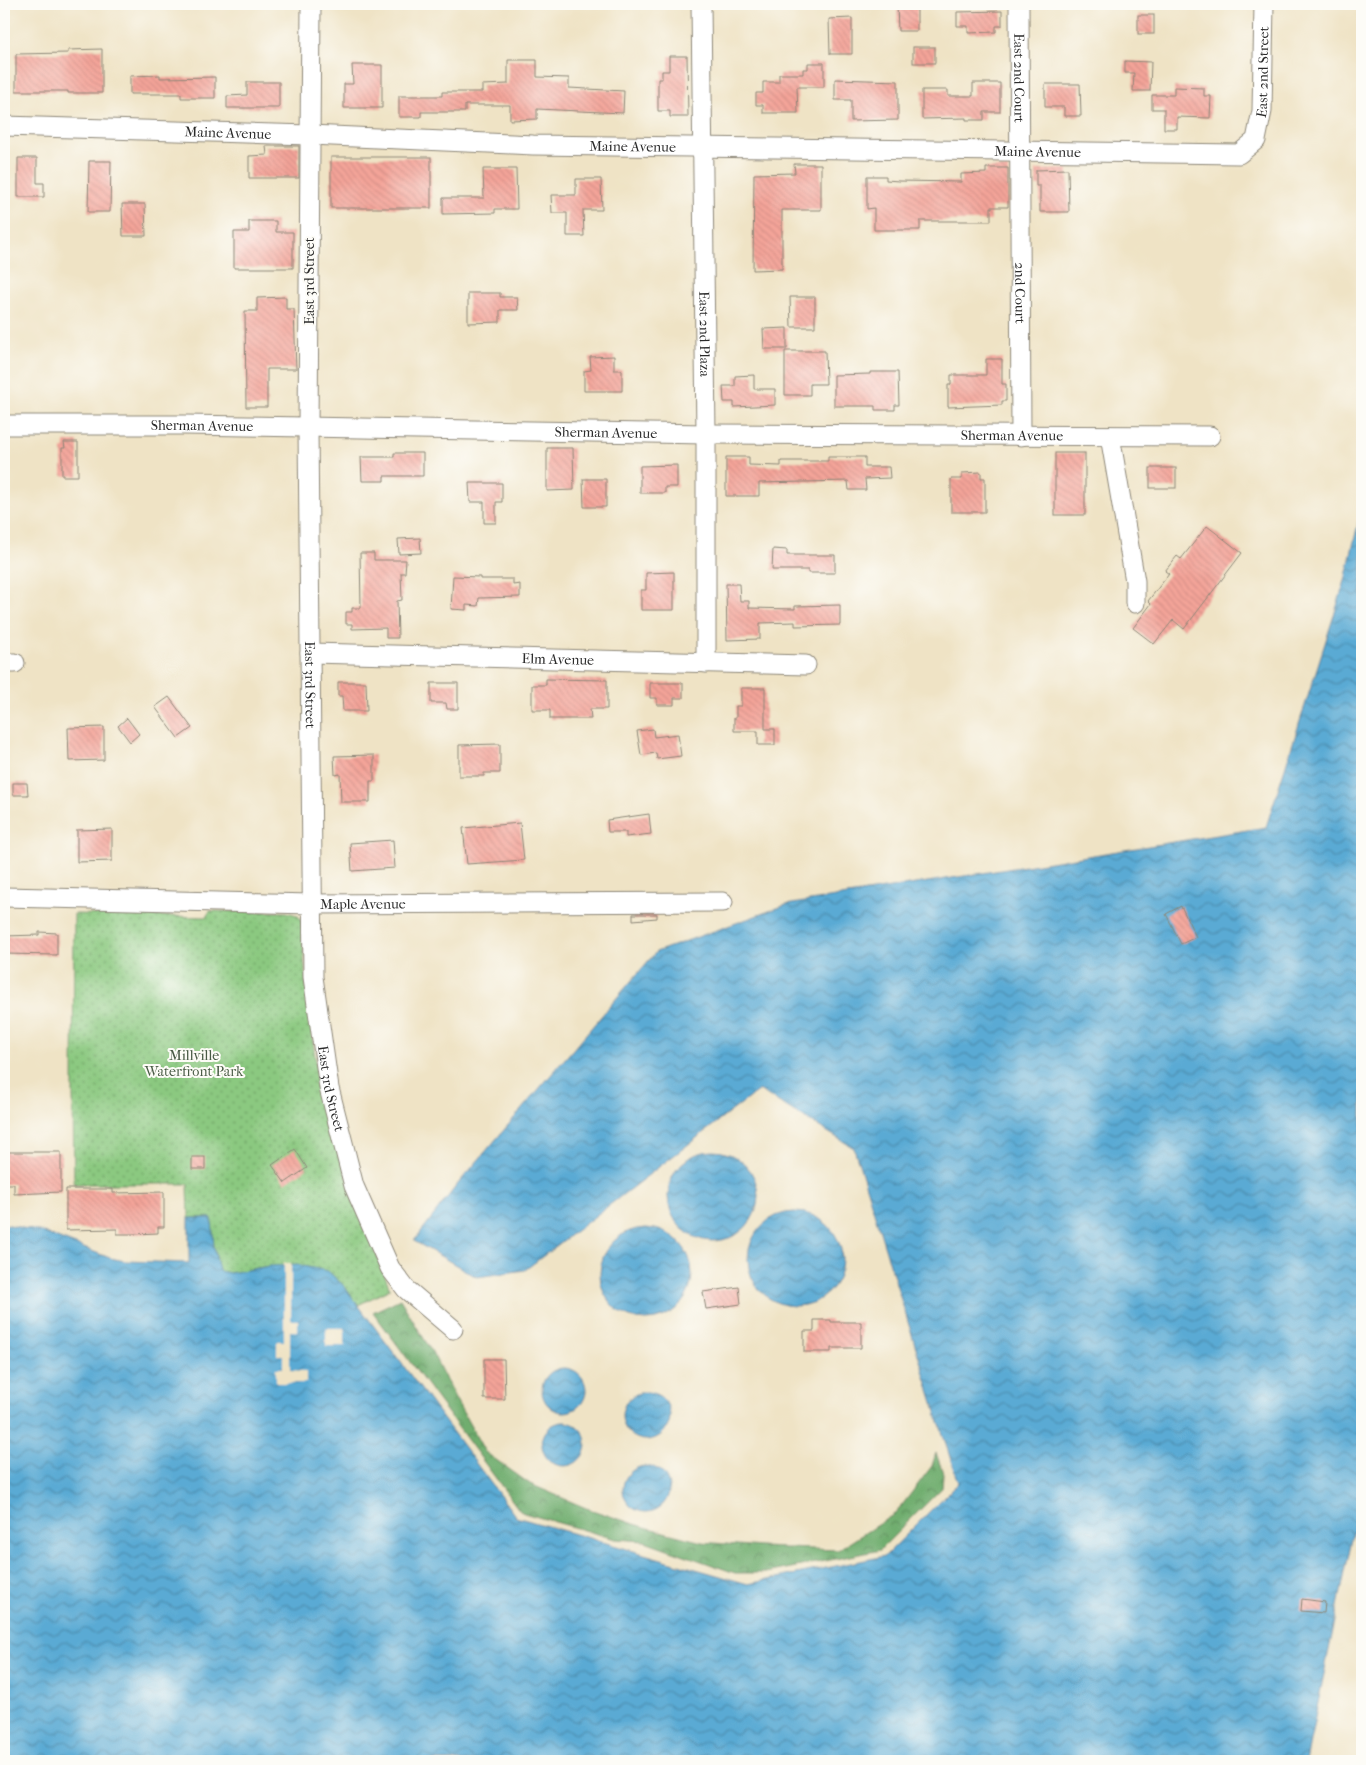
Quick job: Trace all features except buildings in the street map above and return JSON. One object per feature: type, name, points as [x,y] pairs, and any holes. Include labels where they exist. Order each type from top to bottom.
[{"type":"street","name":"East 3rd Street","points":[[311,4],[308,428],[311,904],[313,976],[316,1006],[329,1088],[354,1186],[390,1268],[406,1289],[453,1329]]},
{"type":"street","name":"East 2nd Plaza","points":[[701,4],[701,147],[706,434],[706,663]]},
{"type":"street","name":"East 2nd Court","points":[[1019,4],[1020,150]]},
{"type":"street","name":"East 2nd Street","points":[[1256,140],[1262,111],[1264,4]]},
{"type":"street","name":"Maine Avenue","points":[[4,126],[310,135],[533,145],[1239,154],[1256,140]]},
{"type":"street","name":"2nd Court","points":[[1020,150],[1021,436]]},
{"type":"street","name":"Sherman Avenue","points":[[4,425],[706,434],[1210,436]]},
{"type":"street","points":[[1110,436],[1135,581],[1135,603]]},
{"type":"street","name":"Elm Avenue","points":[[310,653],[806,665]]},
{"type":"street","name":"Maple Avenue","points":[[4,897],[311,904],[722,902]]},
{"type":"green space","name":"Millville Waterfront Park","points":[[210,911],[287,912],[297,915],[301,919],[307,996],[319,1087],[335,1144],[390,1289],[358,1305],[344,1286],[269,1266],[230,1273],[219,1271],[214,1248],[211,1218],[189,1218],[188,1184],[74,1184],[74,914],[206,917]]},
{"type":"green space","points":[[400,1299],[432,1352],[485,1452],[530,1484],[586,1508],[637,1525],[702,1542],[761,1547],[838,1550],[896,1513],[932,1466],[936,1453],[943,1473],[942,1488],[880,1550],[766,1573],[735,1573],[645,1541],[615,1539],[524,1513],[520,1511],[373,1312]]},
{"type":"water","points":[[1362,506],[1362,1490],[1306,1761],[4,1761],[4,1224],[41,1232],[110,1258],[125,1261],[189,1263],[189,1218],[212,1218],[214,1248],[219,1271],[230,1273],[269,1266],[298,1265],[328,1271],[344,1286],[516,1517],[748,1584],[885,1556],[958,1483],[854,1148],[759,1090],[525,1270],[477,1277],[414,1241],[457,1185],[656,952],[786,905],[1266,827],[1345,581]]},
{"type":"water","points":[[713,1151],[730,1154],[745,1164],[755,1179],[758,1196],[755,1213],[745,1228],[730,1238],[713,1241],[696,1238],[681,1228],[671,1213],[668,1196],[671,1179],[681,1164],[696,1154]]},
{"type":"water","points":[[795,1212],[813,1216],[828,1226],[838,1241],[842,1259],[838,1277],[828,1292],[813,1302],[795,1306],[777,1302],[762,1292],[752,1277],[748,1259],[752,1241],[762,1226],[777,1216]]},
{"type":"water","points":[[646,1228],[664,1231],[679,1241],[689,1256],[692,1274],[689,1292],[679,1307],[664,1317],[646,1320],[628,1317],[613,1307],[603,1292],[600,1274],[603,1256],[613,1241],[628,1231]]},
{"type":"water","points":[[564,1368],[576,1372],[582,1378],[586,1390],[582,1402],[576,1408],[564,1412],[552,1408],[546,1402],[542,1390],[546,1378],[552,1372]]},
{"type":"water","points":[[641,1392],[651,1392],[660,1396],[666,1402],[669,1407],[669,1425],[660,1436],[651,1440],[641,1440],[632,1436],[626,1430],[622,1421],[622,1411],[626,1402],[632,1396]]},
{"type":"water","points":[[568,1422],[580,1428],[585,1435],[585,1453],[580,1460],[573,1465],[560,1466],[552,1463],[545,1456],[542,1440],[545,1432],[552,1425]]},
{"type":"water","points":[[641,1466],[651,1466],[665,1476],[669,1489],[665,1502],[659,1508],[651,1512],[641,1512],[627,1502],[623,1494],[623,1484],[633,1470]]},
{"type":"pier","points":[[284,1263],[291,1263],[291,1320],[298,1320],[298,1331],[290,1331],[290,1370],[306,1371],[306,1383],[276,1383],[276,1368],[283,1368],[283,1355],[277,1355],[277,1341],[284,1341]]},
{"type":"pier","points":[[326,1328],[345,1328],[345,1346],[326,1346]]}]
